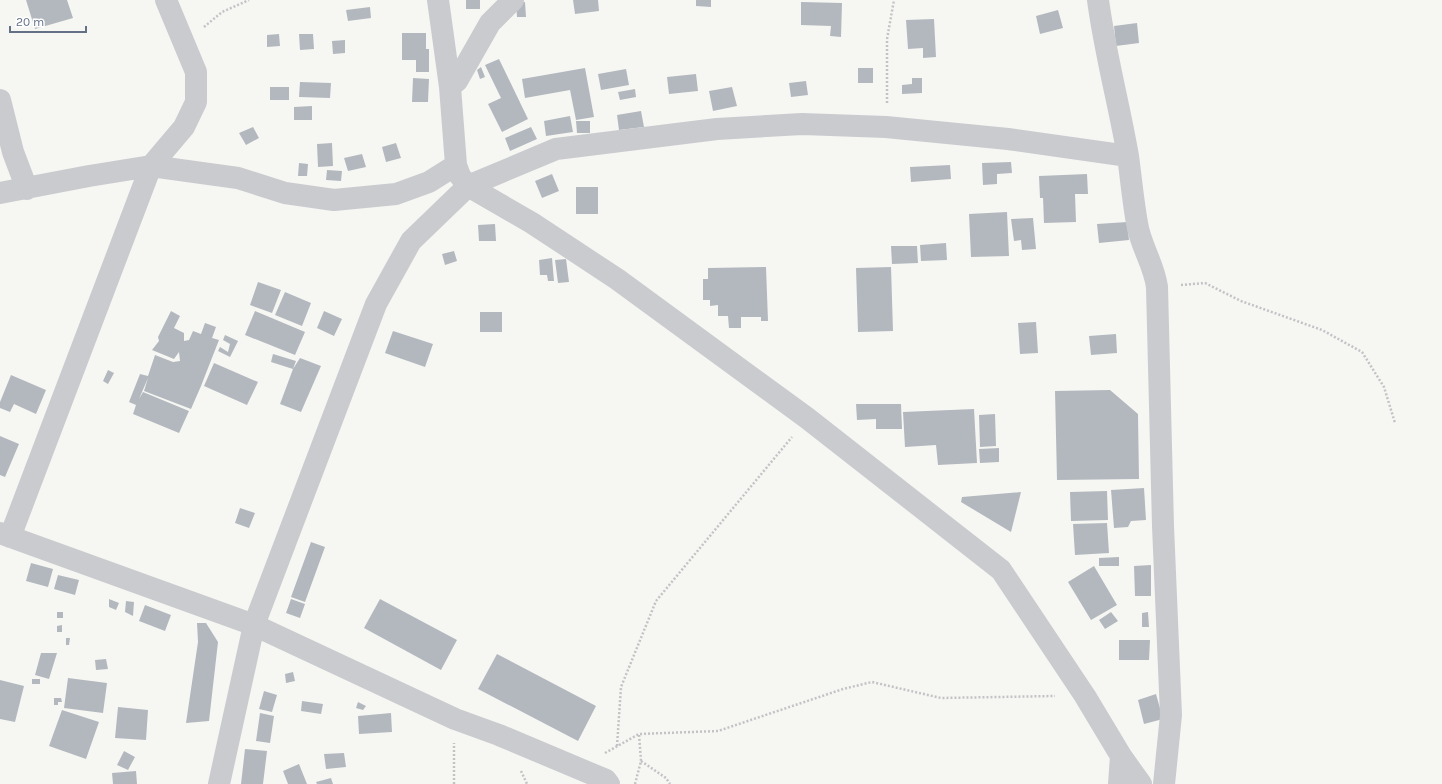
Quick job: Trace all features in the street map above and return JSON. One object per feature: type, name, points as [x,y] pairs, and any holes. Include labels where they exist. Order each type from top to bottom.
[{"type":"street","points":[[166,0],[196,72],[196,102],[184,127],[151,166],[5,535],[254,625],[455,719],[499,735],[606,780],[609,784]]},
{"type":"street","points":[[438,0],[450,87],[456,165],[460,176],[468,186],[532,223],[617,279],[807,418],[1002,570],[1085,696],[1121,756],[1141,784]]},
{"type":"street","points":[[450,87],[457,81],[490,24],[513,0]]},
{"type":"street","points":[[1098,0],[1102,32],[1128,156],[1137,224],[1153,270],[1157,287],[1163,526],[1171,715],[1164,784]]},
{"type":"street","points":[[0,100],[13,152],[27,189]]},
{"type":"street","points":[[219,784],[254,625],[376,304],[411,241],[468,186],[556,149],[717,129],[802,124],[886,127],[1008,139],[1128,156]]},
{"type":"street","points":[[0,193],[151,166],[238,178],[285,193],[334,200],[396,194],[429,182],[456,165]]},
{"type":"street","points":[[1119,784],[1121,756]]},
{"type":"path","points":[[185,43],[222,12],[249,0]]},
{"type":"path","points":[[886,127],[887,39],[894,0]]},
{"type":"path","points":[[1157,287],[1205,283],[1241,301],[1322,330],[1362,352],[1384,388],[1395,422]]},
{"type":"path","points":[[618,746],[621,687],[656,601],[807,418]]},
{"type":"path","points":[[579,769],[639,734],[718,731],[843,688],[872,682],[941,698],[1085,696]]},
{"type":"path","points":[[454,784],[455,719]]},
{"type":"path","points":[[635,784],[641,761],[639,734]]},
{"type":"path","points":[[641,761],[666,778],[670,784]]},
{"type":"building","points":[[26,0],[67,0],[73,18],[35,29]]},
{"type":"building","points":[[466,0],[480,0],[480,9],[466,9]]},
{"type":"building","points":[[573,0],[598,0],[599,11],[575,14]]},
{"type":"building","points":[[696,0],[711,0],[711,7],[696,6]]},
{"type":"building","points":[[525,2],[526,17],[517,17],[516,3]]},
{"type":"building","points":[[801,2],[842,3],[841,37],[830,36],[831,26],[801,25]]},
{"type":"building","points":[[370,7],[371,18],[348,21],[346,10]]},
{"type":"building","points":[[1058,10],[1063,28],[1040,34],[1036,16]]},
{"type":"building","points":[[934,19],[936,57],[923,58],[923,48],[908,49],[906,20]]},
{"type":"building","points":[[1137,23],[1139,43],[1116,46],[1114,26]]},
{"type":"building","points":[[402,33],[426,33],[426,49],[429,49],[429,72],[416,72],[416,60],[402,60]]},
{"type":"building","points":[[279,34],[280,46],[267,47],[267,35]]},
{"type":"building","points":[[299,34],[313,34],[314,49],[300,50]]},
{"type":"building","points":[[345,40],[345,53],[333,54],[332,41]]},
{"type":"building","points":[[499,59],[528,119],[502,132],[488,104],[501,98],[485,65]]},
{"type":"building","points":[[481,67],[485,77],[480,79],[477,70]]},
{"type":"building","points":[[585,68],[594,117],[576,120],[570,90],[525,98],[522,79]]},
{"type":"building","points":[[858,68],[873,68],[873,83],[858,83]]},
{"type":"building","points":[[626,69],[629,85],[601,90],[598,74]]},
{"type":"building","points":[[696,74],[698,91],[669,94],[667,77]]},
{"type":"building","points":[[413,78],[429,79],[428,102],[412,102]]},
{"type":"building","points":[[912,78],[922,78],[922,93],[902,94],[902,85],[912,84]]},
{"type":"building","points":[[806,81],[808,95],[791,97],[789,83]]},
{"type":"building","points":[[300,82],[331,83],[330,98],[299,97]]},
{"type":"building","points":[[270,87],[289,87],[289,100],[270,100]]},
{"type":"building","points":[[732,87],[737,106],[713,111],[709,91]]},
{"type":"building","points":[[635,89],[636,97],[620,100],[618,92]]},
{"type":"building","points":[[312,106],[312,120],[294,120],[294,107]]},
{"type":"building","points":[[641,111],[644,127],[619,130],[617,115]]},
{"type":"building","points":[[570,116],[573,132],[546,136],[544,121]]},
{"type":"building","points":[[576,121],[590,121],[590,133],[577,133]]},
{"type":"building","points":[[253,127],[259,138],[246,145],[239,133]]},
{"type":"building","points":[[531,127],[537,139],[510,151],[505,138]]},
{"type":"building","points":[[332,143],[333,166],[318,167],[317,144]]},
{"type":"building","points":[[396,143],[401,158],[386,162],[382,147]]},
{"type":"building","points":[[362,154],[366,167],[348,171],[344,158]]},
{"type":"building","points":[[1011,162],[1012,173],[997,174],[997,184],[983,185],[982,163]]},
{"type":"building","points":[[299,163],[308,164],[307,176],[298,176]]},
{"type":"building","points":[[950,165],[951,179],[911,182],[910,167]]},
{"type":"building","points":[[327,170],[342,171],[341,181],[326,180]]},
{"type":"building","points":[[552,174],[559,191],[542,198],[535,181]]},
{"type":"building","points":[[1087,174],[1088,194],[1075,194],[1076,222],[1044,223],[1043,198],[1040,198],[1039,176]]},
{"type":"building","points":[[576,187],[598,187],[598,214],[576,214]]},
{"type":"building","points":[[1007,212],[1009,256],[971,257],[969,214]]},
{"type":"building","points":[[1033,218],[1036,249],[1022,250],[1021,240],[1014,241],[1011,219]]},
{"type":"building","points":[[1127,222],[1129,240],[1099,243],[1097,224]]},
{"type":"building","points":[[495,224],[496,241],[479,241],[478,225]]},
{"type":"building","points":[[946,243],[947,260],[921,261],[920,245]]},
{"type":"building","points":[[891,246],[917,246],[918,263],[892,264]]},
{"type":"building","points":[[454,251],[457,261],[445,265],[442,254]]},
{"type":"building","points":[[552,258],[554,281],[548,281],[547,275],[540,275],[539,260]]},
{"type":"building","points":[[566,259],[569,282],[558,283],[555,260]]},
{"type":"building","points":[[766,267],[768,321],[761,321],[761,317],[741,317],[741,328],[729,328],[728,316],[718,316],[718,305],[710,306],[710,300],[703,300],[703,279],[708,279],[708,268]]},
{"type":"building","points":[[891,267],[893,331],[858,332],[856,268]]},
{"type":"building","points":[[258,282],[281,290],[272,313],[250,305]]},
{"type":"building","points":[[285,292],[311,303],[302,326],[275,315]]},
{"type":"building","points":[[171,311],[180,316],[174,328],[184,333],[184,341],[189,340],[193,331],[201,334],[205,323],[216,327],[212,338],[219,340],[191,409],[144,391],[148,378],[139,399],[143,392],[189,411],[179,433],[133,414],[136,405],[129,402],[140,374],[148,376],[155,355],[173,362],[180,361],[179,352],[174,359],[152,350],[159,341],[158,337]]},
{"type":"building","points":[[255,311],[305,332],[295,355],[245,335]]},
{"type":"building","points":[[324,311],[342,319],[334,336],[317,328]]},
{"type":"building","points":[[480,312],[502,312],[502,332],[480,332]]},
{"type":"building","points":[[1036,322],[1038,353],[1020,354],[1018,323]]},
{"type":"building","points":[[393,331],[433,344],[425,367],[385,353]]},
{"type":"building","points":[[1116,334],[1117,353],[1091,355],[1089,336]]},
{"type":"building","points":[[225,335],[238,341],[230,357],[218,351],[220,347],[228,352],[230,344],[223,340]]},
{"type":"building","points":[[273,354],[296,361],[293,369],[271,362]]},
{"type":"building","points":[[300,358],[321,366],[301,412],[280,404],[293,369]]},
{"type":"building","points":[[214,363],[258,382],[247,405],[204,386]]},
{"type":"building","points":[[108,370],[114,373],[108,384],[103,381]]},
{"type":"building","points":[[11,375],[46,390],[36,414],[14,404],[10,412],[0,408],[0,402]]},
{"type":"building","points":[[1110,390],[1138,414],[1139,479],[1057,480],[1055,391]]},
{"type":"building","points":[[856,404],[901,404],[902,429],[876,429],[876,419],[857,420]]},
{"type":"building","points":[[974,409],[977,463],[938,465],[936,445],[905,447],[903,412]]},
{"type":"building","points":[[995,414],[996,446],[980,447],[979,415]]},
{"type":"building","points":[[0,436],[19,444],[5,477],[0,475]]},
{"type":"building","points":[[999,448],[999,462],[980,463],[979,449]]},
{"type":"building","points":[[1144,488],[1146,520],[1131,521],[1128,527],[1114,528],[1111,490]]},
{"type":"building","points":[[1107,491],[1108,520],[1071,521],[1070,492]]},
{"type":"building","points":[[1021,492],[1011,532],[961,502],[962,497]]},
{"type":"building","points":[[240,508],[255,513],[249,528],[235,523]]},
{"type":"building","points":[[1107,523],[1109,553],[1075,555],[1073,524]]},
{"type":"building","points":[[311,542],[325,547],[305,602],[291,597]]},
{"type":"building","points":[[1119,557],[1119,566],[1099,566],[1099,558]]},
{"type":"building","points":[[31,563],[53,569],[48,587],[26,581]]},
{"type":"building","points":[[1151,565],[1151,596],[1135,596],[1134,566]]},
{"type":"building","points":[[1094,566],[1117,605],[1091,620],[1068,582]]},
{"type":"building","points":[[58,575],[79,580],[75,595],[54,589]]},
{"type":"building","points":[[109,599],[119,603],[116,610],[109,607]]},
{"type":"building","points":[[291,599],[305,604],[300,618],[286,613]]},
{"type":"building","points":[[380,599],[457,640],[441,670],[364,628]]},
{"type":"building","points":[[126,601],[134,602],[133,616],[125,612]]},
{"type":"building","points":[[145,605],[171,615],[165,631],[139,621]]},
{"type":"building","points":[[57,612],[63,612],[63,618],[57,618]]},
{"type":"building","points":[[1111,612],[1118,621],[1105,629],[1099,620]]},
{"type":"building","points":[[1148,612],[1149,627],[1142,627],[1142,613]]},
{"type":"building","points":[[197,623],[206,623],[218,642],[209,721],[186,723],[198,642]]},
{"type":"building","points":[[62,625],[62,632],[57,632],[57,626]]},
{"type":"building","points":[[66,638],[70,638],[69,645],[66,645]]},
{"type":"building","points":[[1119,640],[1150,640],[1149,660],[1119,660]]},
{"type":"building","points":[[41,653],[57,653],[49,679],[35,675]]},
{"type":"building","points":[[497,654],[596,706],[578,741],[478,689]]},
{"type":"building","points":[[106,659],[108,669],[96,670],[95,660]]},
{"type":"building","points":[[293,672],[295,681],[286,683],[285,674]]},
{"type":"building","points":[[68,678],[107,683],[103,713],[64,708]]},
{"type":"building","points":[[32,679],[40,679],[40,684],[32,684]]},
{"type":"building","points":[[0,680],[24,686],[15,722],[0,719]]},
{"type":"building","points":[[264,691],[277,695],[272,712],[259,709]]},
{"type":"building","points":[[1156,694],[1163,719],[1144,724],[1138,700]]},
{"type":"building","points":[[54,698],[61,698],[62,702],[58,702],[58,705],[54,705]]},
{"type":"building","points":[[302,701],[323,704],[321,714],[301,711]]},
{"type":"building","points":[[358,702],[366,706],[363,710],[356,708]]},
{"type":"building","points":[[118,707],[148,710],[146,740],[115,738]]},
{"type":"building","points":[[62,710],[99,722],[86,759],[49,746]]},
{"type":"building","points":[[260,713],[274,716],[270,743],[256,741]]},
{"type":"building","points":[[391,713],[392,732],[359,734],[358,716]]},
{"type":"building","points":[[245,749],[267,751],[263,784],[241,784]]},
{"type":"building","points":[[124,751],[135,757],[128,770],[117,765]]},
{"type":"building","points":[[344,753],[346,767],[326,769],[324,754]]},
{"type":"building","points":[[299,764],[307,784],[288,784],[283,771]]},
{"type":"building","points":[[136,771],[137,784],[113,784],[112,773]]},
{"type":"building","points":[[331,778],[333,784],[317,784],[316,782]]}]
